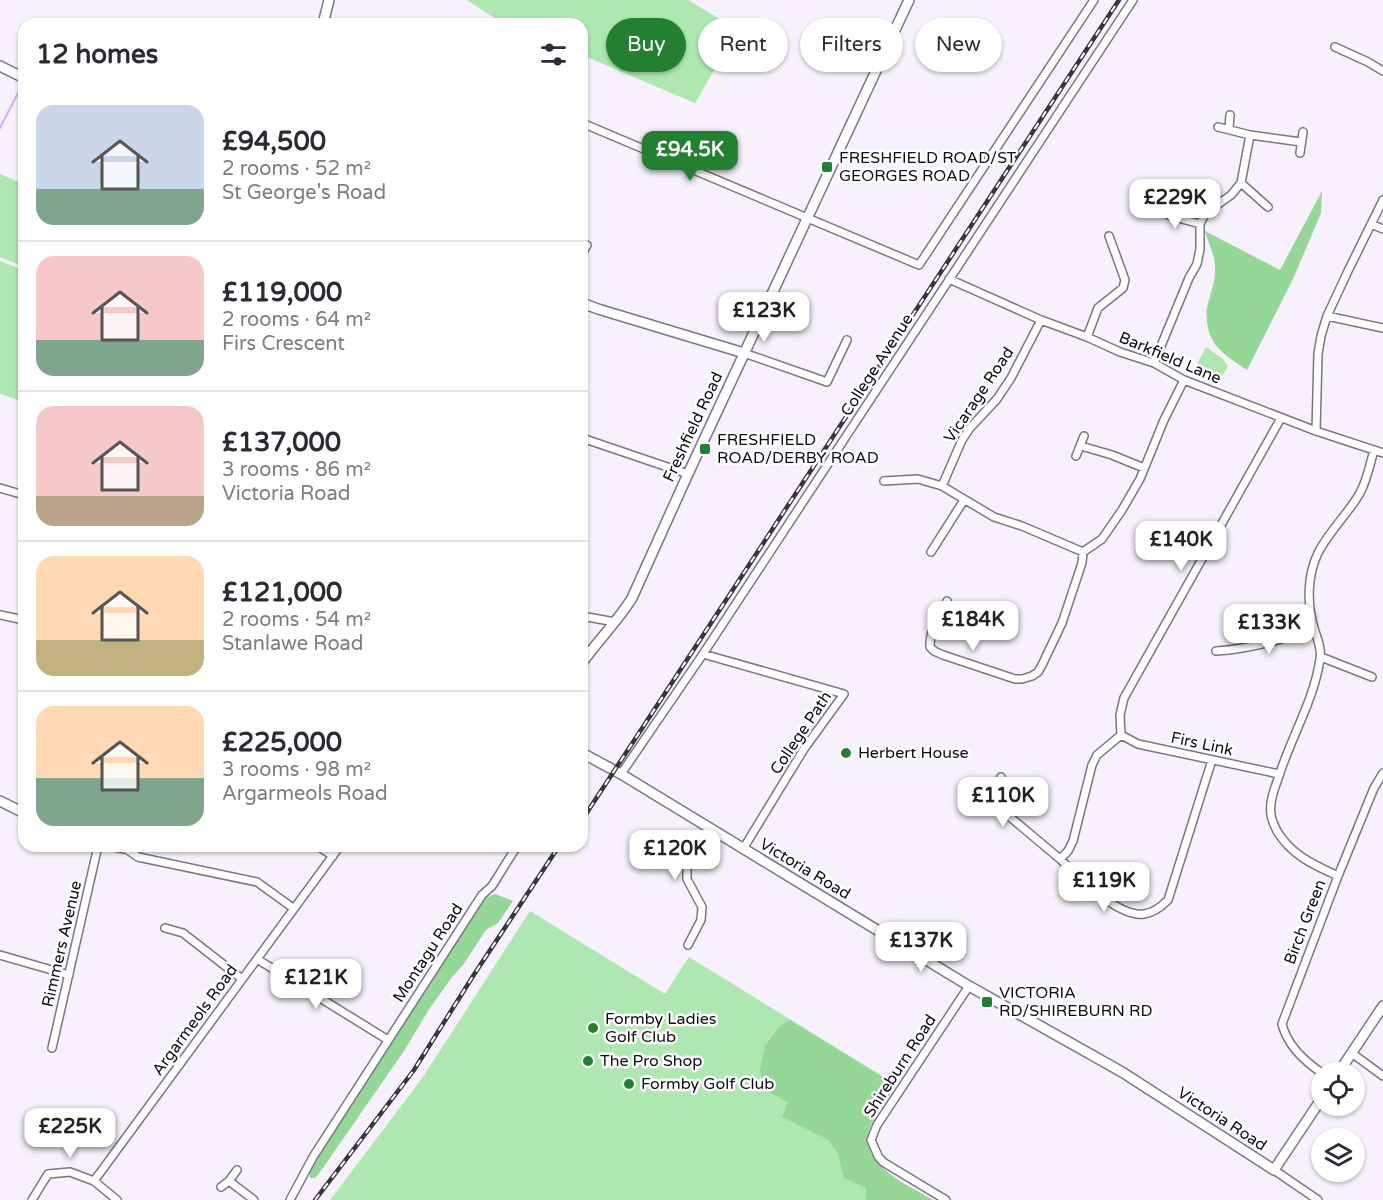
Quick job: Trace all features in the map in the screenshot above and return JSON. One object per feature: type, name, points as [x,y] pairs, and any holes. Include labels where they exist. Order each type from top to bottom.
[{"type":"street","points":[[325,18],[330,0]]},
{"type":"street","name":"Freshfield Road","points":[[588,655],[622,615],[632,598],[909,0]]},
{"type":"street","points":[[588,126],[919,265],[1094,0]]},
{"type":"street","name":"College Avenue","points":[[621,774],[703,654],[1133,0]]},
{"type":"street","points":[[1335,47],[1383,71]]},
{"type":"street","points":[[0,66],[18,75]]},
{"type":"street","points":[[1229,129],[1230,115]]},
{"type":"street","points":[[1218,127],[1250,135],[1301,142]]},
{"type":"street","points":[[1300,153],[1303,132]]},
{"type":"street","points":[[1154,363],[1197,264],[1200,249],[1200,224],[1210,210],[1231,195],[1241,183],[1250,135]]},
{"type":"street","points":[[1241,183],[1268,207]]},
{"type":"street","points":[[1316,431],[1318,354],[1321,336],[1328,316],[1383,201]]},
{"type":"street","points":[[1161,210],[1171,216],[1200,224]]},
{"type":"street","points":[[1371,224],[1383,229]]},
{"type":"street","points":[[1087,337],[1098,308],[1124,288],[1125,280],[1109,236]]},
{"type":"street","name":"Barkfield Lane","points":[[949,279],[1041,320],[1120,352],[1154,363],[1184,380],[1316,431],[1383,453]]},
{"type":"street","points":[[588,305],[744,353],[827,382],[847,340]]},
{"type":"street","points":[[1328,316],[1383,328]]},
{"type":"street","name":"Vicarage Road","points":[[942,486],[962,440],[997,399],[1011,378],[1041,320]]},
{"type":"street","points":[[946,601],[929,640],[930,647],[934,651],[1015,679],[1027,678],[1038,672],[1058,631],[1079,571],[1083,552],[1102,539],[1122,510],[1140,479],[1164,420],[1184,380]]},
{"type":"street","points":[[1060,860],[1073,841],[1092,765],[1097,755],[1121,735],[1120,715],[1125,698],[1281,418]]},
{"type":"street","points":[[1076,456],[1084,436]]},
{"type":"street","points":[[588,440],[688,474]]},
{"type":"street","points":[[1081,446],[1144,468]]},
{"type":"street","points":[[1338,876],[1309,863],[1293,852],[1282,840],[1270,814],[1279,774],[1315,682],[1321,657],[1310,608],[1309,588],[1312,572],[1318,552],[1360,492],[1374,450]]},
{"type":"street","points":[[884,481],[918,479],[942,486],[994,517],[1022,526],[1083,552]]},
{"type":"street","points":[[0,488],[18,493]]},
{"type":"street","points":[[931,552],[964,500]]},
{"type":"street","points":[[0,615],[18,619]]},
{"type":"street","points":[[588,617],[615,622]]},
{"type":"street","points":[[1216,651],[1239,650],[1290,638],[1314,628]]},
{"type":"street","name":"College Path","points":[[703,654],[844,694],[804,749],[743,849]]},
{"type":"street","points":[[1321,657],[1372,677]]},
{"type":"street","name":"Firs Link","points":[[1121,735],[1138,744],[1279,774]]},
{"type":"street","name":"Victoria Road","points":[[588,756],[621,774],[969,986],[1122,1072],[1318,1200]]},
{"type":"street","points":[[1001,777],[995,795],[997,804],[1004,812],[1113,904],[1127,913],[1144,915],[1168,900],[1212,760]]},
{"type":"street","name":"Birch Green","points":[[1311,1063],[1294,1048],[1285,1035],[1282,1024],[1338,876],[1374,788],[1383,773]]},
{"type":"street","points":[[0,801],[18,810]]},
{"type":"street","points":[[688,945],[701,920],[702,907],[687,879],[687,867],[710,829]]},
{"type":"street","name":"Rimmers Avenue","points":[[52,1048],[97,852]]},
{"type":"street","points":[[132,852],[138,857],[257,882],[293,908]]},
{"type":"street","points":[[327,852],[333,856]]},
{"type":"street","name":"Argarmeols Road","points":[[94,1181],[336,852]]},
{"type":"street","name":"Montagu Road","points":[[290,1200],[313,1157],[388,1040],[482,895],[492,886],[513,852]]},
{"type":"street","points":[[165,928],[183,933],[242,979]]},
{"type":"street","points":[[0,955],[69,975]]},
{"type":"street","points":[[256,959],[388,1040]]},
{"type":"street","name":"Shireburn Road","points":[[946,1200],[884,1162],[878,1156],[872,1140],[877,1125],[969,986]]},
{"type":"street","points":[[1347,1062],[1383,1006]]},
{"type":"street","points":[[1353,1054],[1383,1076]]},
{"type":"street","points":[[1274,1170],[1311,1114]]},
{"type":"street","points":[[221,1187],[237,1170]]},
{"type":"street","points":[[32,1200],[48,1174],[70,1172],[94,1181],[117,1200]]},
{"type":"street","points":[[229,1181],[254,1200]]},
{"type":"green space","points":[[467,0],[688,0],[718,18],[698,18],[698,72],[713,72],[695,103],[622,72],[686,72],[686,18],[606,18],[606,65],[588,58],[588,18],[494,18]]},
{"type":"green space","points":[[0,174],[18,182],[18,264],[0,257]]},
{"type":"green space","points":[[1322,191],[1321,213],[1293,279],[1247,370],[1216,345],[1209,331],[1207,310],[1214,282],[1215,262],[1205,231],[1280,270]]},
{"type":"green space","points":[[0,261],[18,268],[18,400],[0,394]]},
{"type":"green space","points":[[1206,347],[1223,359],[1228,366],[1223,375],[1217,376],[1197,364]]},
{"type":"green space","points":[[495,894],[513,901],[498,923],[486,930],[463,965],[452,977],[318,1175],[310,1178],[309,1170],[475,905]]},
{"type":"green space","name":"Formby Golf Club","points":[[530,911],[665,994],[689,957],[895,1084],[865,1137],[877,1167],[926,1200],[330,1200],[423,1077]]},
{"type":"green space","points":[[790,1020],[896,1085],[871,1123],[866,1141],[879,1165],[901,1182],[933,1200],[866,1200],[866,1188],[844,1178],[838,1154],[829,1140],[782,1117],[788,1102],[766,1091],[760,1071],[765,1046],[780,1026]]},
{"type":"waterway","points":[[0,128],[18,93]]},
{"type":"railway","points":[[588,811],[1119,0]]},
{"type":"railway","points":[[315,1200],[414,1070],[555,852]]},
{"type":"place","name":"FRESHFIELD ROAD/ST GEORGES ROAD","points":[[827,167]]},
{"type":"place","name":"FRESHFIELD ROAD/DERBY ROAD","points":[[705,449]]},
{"type":"place","name":"Herbert House","points":[[846,753]]},
{"type":"place","name":"VICTORIA RD/SHIREBURN RD","points":[[987,1002]]},
{"type":"place","name":"Formby Ladies Golf Club","points":[[593,1028]]},
{"type":"place","name":"The Pro Shop","points":[[588,1061]]},
{"type":"place","name":"Formby Golf Club","points":[[629,1084]]}]
